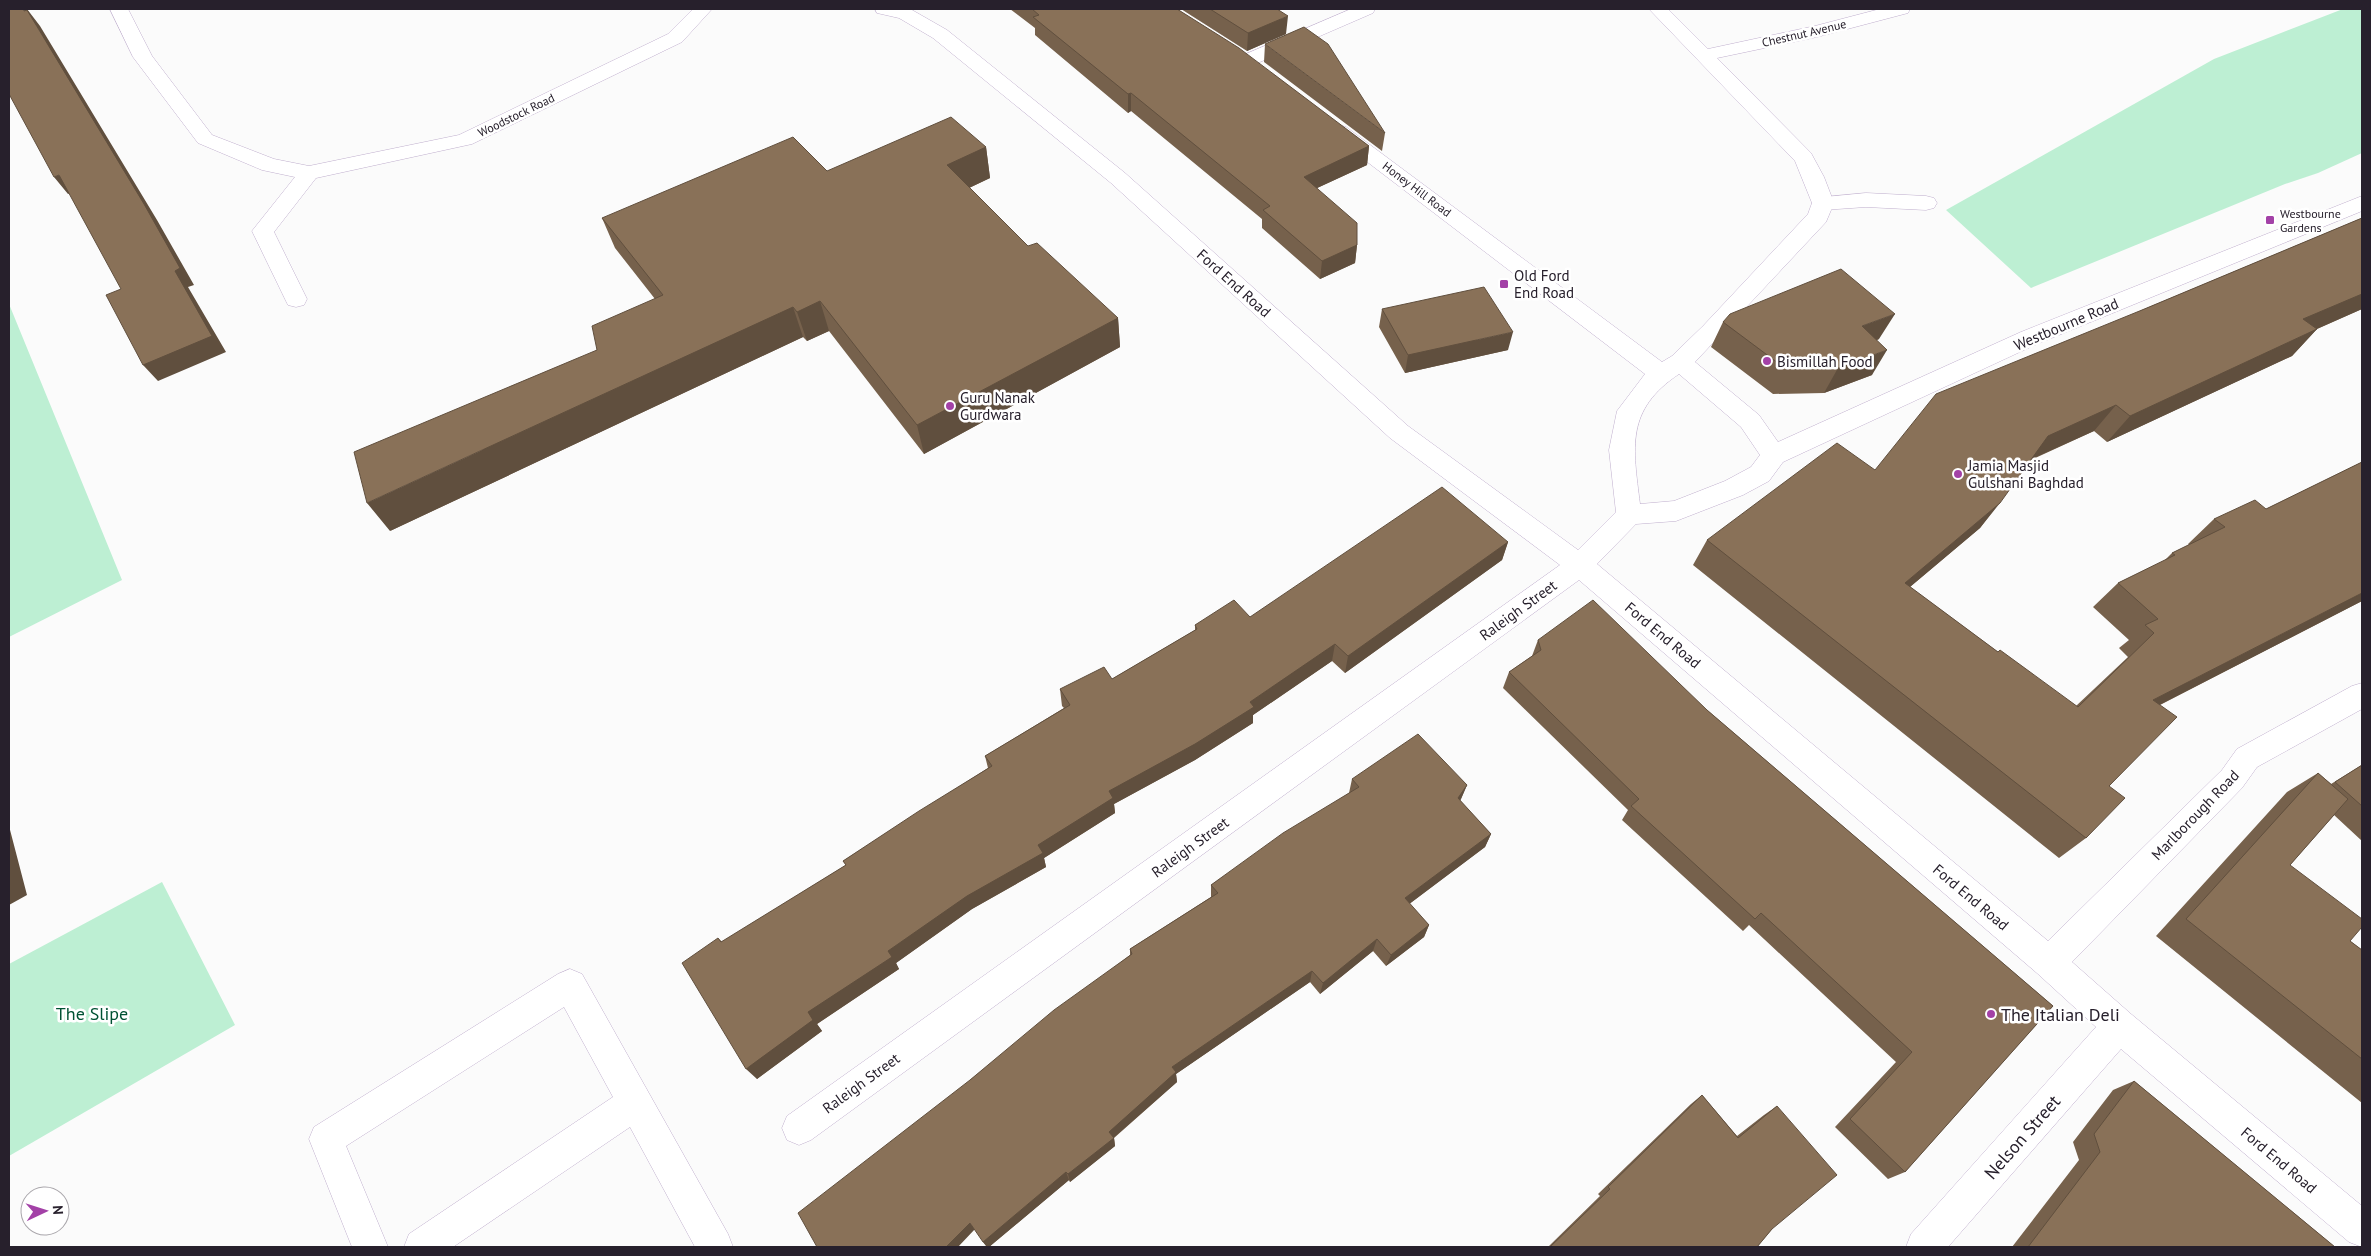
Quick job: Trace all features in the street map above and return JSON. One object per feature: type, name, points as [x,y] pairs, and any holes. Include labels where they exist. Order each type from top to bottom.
[{"type":"street","name":"Woodstock Road","points":[[119,9],[143,57],[205,139],[269,165],[309,173],[465,140],[675,38],[702,9]]},
{"type":"street","name":"Ford End Road","points":[[884,9],[904,14],[940,34],[1118,178],[1399,432],[1580,565],[2049,963],[2119,1026],[2362,1229]]},
{"type":"street","points":[[1246,62],[1366,9]]},
{"type":"street","points":[[1630,515],[1621,450],[1629,412],[1654,379],[1672,368],[1808,229],[1818,217],[1822,203],[1814,177],[1804,158],[1706,55],[1658,9]]},
{"type":"street","name":"Chestnut Avenue","points":[[1706,55],[1817,32],[1901,9]]},
{"type":"street","name":"Honey Hill Road","points":[[1325,120],[1672,368]]},
{"type":"street","points":[[296,299],[263,231],[309,173]]},
{"type":"street","points":[[1822,203],[1866,200],[1926,203]]},
{"type":"street","name":"Westbourne Road","points":[[1774,454],[2029,338],[2362,203]]},
{"type":"street","points":[[1580,565],[1630,515],[1676,511],[1734,488],[1760,474],[1774,454],[1750,421],[1672,368]]},
{"type":"street","name":"Raleigh Street","points":[[799,1128],[1580,565]]},
{"type":"street","name":"Marlborough Road","points":[[2049,963],[2232,779],[2247,758],[2362,695]]},
{"type":"street","points":[[370,1247],[326,1138],[570,985],[714,1247]]},
{"type":"street","name":"Nelson Street","points":[[1924,1247],[2119,1026]]},
{"type":"street","points":[[422,1247],[635,1103]]},
{"type":"green space","points":[[2343,9],[2362,9],[2362,153],[2318,173],[2285,184],[2031,288],[1946,210],[2214,59]]},
{"type":"green space","points":[[9,304],[122,580],[9,637]]},
{"type":"green space","name":"The Slipe","points":[[162,882],[235,1025],[9,1156],[9,964]]},
{"type":"building","points":[[9,9],[27,10],[144,204],[180,268],[175,271],[212,336],[143,365],[106,295],[121,289],[59,175],[54,177],[9,94]]},
{"type":"building","points":[[1032,9],[1177,9],[1239,48],[1369,146],[1304,177],[1357,223],[1357,245],[1322,261],[1263,210],[1270,206],[1131,93],[1128,94],[1033,17],[1039,15]]},
{"type":"building","points":[[1210,9],[1277,9],[1288,16],[1248,33]]},
{"type":"building","points":[[1304,27],[1328,44],[1385,133],[1265,44]]},
{"type":"building","points":[[951,117],[986,147],[947,165],[1028,246],[1037,243],[1118,318],[917,425],[820,301],[797,312],[793,307],[367,503],[354,452],[597,350],[592,326],[663,295],[602,218],[793,137],[827,171]]},
{"type":"building","points":[[2362,218],[2362,294],[2303,319],[2317,329],[2130,416],[2116,405],[2048,436],[2000,503],[1905,583],[1998,652],[2000,650],[2078,707],[2154,633],[2145,625],[2158,619],[2118,583],[2175,555],[2172,553],[2225,527],[2214,519],[2255,500],[2266,509],[2362,462],[2362,593],[2153,700],[2177,717],[2109,786],[2125,798],[2086,838],[1707,540],[1837,443],[1875,470],[1936,394]]},
{"type":"building","points":[[1841,269],[1895,314],[1862,326],[1887,350],[1838,368],[1786,369],[1723,322],[1730,314]]},
{"type":"building","points":[[1484,287],[1513,332],[1408,355],[1382,309]]},
{"type":"building","points":[[1442,487],[1508,542],[1348,656],[1335,644],[1250,702],[1254,707],[1195,744],[1109,791],[1113,798],[1038,845],[1043,853],[967,896],[888,951],[892,957],[808,1012],[813,1020],[746,1069],[682,963],[718,938],[721,942],[846,865],[843,861],[992,766],[985,756],[1070,705],[1060,689],[1104,667],[1112,679],[1197,629],[1195,625],[1234,600],[1250,617]]},
{"type":"building","points":[[1593,600],[1707,710],[2053,1006],[1905,1172],[1850,1119],[1912,1052],[1761,913],[1755,919],[1631,806],[1639,799],[1509,672],[1541,650],[1538,640]]},
{"type":"building","points":[[1418,734],[1467,785],[1458,798],[1491,834],[1405,898],[1429,925],[1391,955],[1377,939],[1323,983],[1312,971],[1172,1067],[1176,1072],[1109,1132],[1114,1138],[1068,1174],[1066,1172],[983,1242],[970,1223],[946,1247],[817,1247],[798,1213],[970,1080],[1054,1010],[1132,954],[1130,949],[1218,893],[1211,885],[1283,833],[1359,787],[1352,779]]},
{"type":"building","points":[[2362,765],[2362,806],[2335,782]]},
{"type":"building","points":[[2318,773],[2348,799],[2290,865],[2362,919],[2362,927],[2350,941],[2362,950],[2362,1059],[2186,919]]},
{"type":"building","points":[[2134,1081],[2335,1247],[2028,1247],[2100,1152],[2094,1134]]},
{"type":"building","points":[[1702,1095],[1738,1138],[1777,1106],[1837,1175],[1772,1229],[1757,1247],[1550,1247],[1610,1189],[1608,1187]]},
{"type":"place","name":"Westbourne Gardens","points":[[2270,220]]},
{"type":"place","name":"Old Ford End Road","points":[[1504,284]]},
{"type":"place","name":"Bismillah Food","points":[[1767,361]]},
{"type":"place","name":"Guru Nanak Gurdwara","points":[[950,406]]},
{"type":"place","name":"Jamia Masjid Gulshani Baghdad","points":[[1958,474]]},
{"type":"place","name":"The Italian Deli","points":[[1991,1014]]}]
